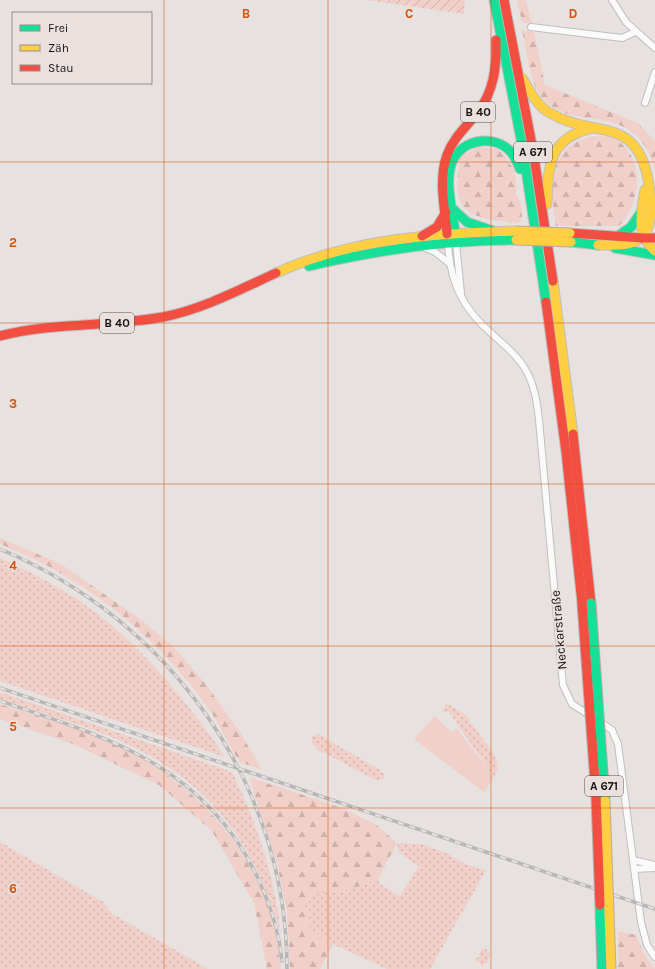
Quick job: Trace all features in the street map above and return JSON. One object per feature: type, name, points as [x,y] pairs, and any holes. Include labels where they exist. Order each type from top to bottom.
[{"type":"main road","name":"A 671","points":[[504,0],[547,235],[573,418],[587,603],[605,796],[611,969]]},
{"type":"main road","name":"A 671","points":[[494,2],[529,194],[555,358],[587,603],[602,969]]},
{"type":"main road","name":"B 40","points":[[422,236],[437,227],[450,211],[443,174],[447,156],[455,139],[483,105],[494,80],[496,52],[494,2]]},
{"type":"main road","points":[[518,70],[535,99],[549,113],[568,121],[618,132],[630,140],[643,156],[650,185],[650,214],[648,227],[642,238],[634,243],[598,244]]},
{"type":"main road","points":[[547,235],[548,172],[555,152],[564,141],[576,133],[590,128],[604,128]]},
{"type":"main road","points":[[452,238],[450,211],[451,164],[461,149],[478,141],[496,142],[512,152],[518,163],[529,194]]},
{"type":"main road","points":[[647,170],[640,214],[642,238],[655,251]]},
{"type":"main road","points":[[450,211],[467,222],[493,231]]},
{"type":"main road","points":[[618,236],[631,227],[640,214]]},
{"type":"main road","points":[[650,214],[655,223]]},
{"type":"main road","name":"B 40","points":[[274,275],[355,256],[420,246],[452,238],[493,231],[516,235]]},
{"type":"main road","name":"B 40","points":[[0,336],[43,327],[154,319],[199,307],[307,260],[326,254],[422,236],[452,238],[516,235],[570,238],[618,236],[642,238]]},
{"type":"main road","name":"B 40","points":[[570,238],[598,244]]},
{"type":"main road","points":[[642,238],[655,238]]},
{"type":"main road","points":[[598,244],[655,255]]},
{"type":"street","points":[[612,0],[626,22],[635,32],[655,48]]},
{"type":"street","points":[[531,27],[622,38],[635,32]]},
{"type":"street","points":[[645,103],[655,72]]},
{"type":"street","name":"Neckarstraße","points":[[452,238],[450,264],[453,282],[463,300],[490,332],[519,360],[528,374],[535,391],[540,420],[563,685],[572,704],[607,726],[616,739],[632,860],[644,934],[655,957]]},
{"type":"street","name":"Neckarstraße","points":[[452,238],[459,286],[463,300]]},
{"type":"street","points":[[420,246],[436,252],[450,264]]},
{"type":"street","points":[[632,860],[655,867]]},
{"type":"street","points":[[634,869],[655,867]]},
{"type":"green space","points":[[367,0],[465,0],[464,14]]},
{"type":"green space","points":[[517,0],[526,0],[532,24],[522,22]]},
{"type":"green space","points":[[522,30],[534,32],[545,85],[638,123],[655,141],[655,169],[645,146],[632,132],[617,124],[566,113],[551,106],[535,87],[530,71]]},
{"type":"green space","points":[[594,136],[606,136],[612,138],[623,145],[631,155],[637,179],[636,192],[632,205],[626,217],[619,226],[556,226],[552,183],[554,170],[559,159],[567,149],[578,141]]},
{"type":"green space","points":[[479,147],[497,149],[504,155],[513,168],[516,179],[516,194],[521,204],[522,218],[519,223],[486,219],[475,215],[466,209],[460,201],[458,175],[461,156]]},
{"type":"green space","points":[[0,538],[61,564],[140,619],[174,647],[204,682],[238,729],[262,770],[240,762],[215,718],[190,684],[168,658],[144,634],[91,592],[32,558],[0,544]]},
{"type":"green space","points":[[0,558],[61,589],[84,604],[114,627],[167,681],[198,719],[225,757],[0,681]]},
{"type":"green space","points":[[0,692],[232,772],[241,791],[264,851],[274,893],[281,934],[271,903],[259,874],[244,847],[228,823],[208,800],[186,780],[160,762],[131,746],[83,726],[0,699]]},
{"type":"green space","points":[[446,703],[466,715],[496,758],[498,769],[494,777],[449,712],[442,711]]},
{"type":"green space","points":[[0,704],[65,725],[113,744],[158,769],[186,790],[211,814],[233,840],[251,869],[266,900],[276,934],[281,969],[267,969],[254,903],[212,831],[159,785],[73,744],[0,719]]},
{"type":"green space","points":[[435,716],[452,733],[456,728],[494,777],[484,792],[414,739]]},
{"type":"green space","points":[[318,734],[380,770],[384,774],[384,779],[377,781],[325,753],[320,752],[312,743],[312,737]]},
{"type":"green space","points":[[249,777],[345,809],[378,826],[397,843],[378,879],[351,889],[312,894],[305,905],[312,930],[333,944],[320,969],[290,969],[287,912],[277,863]]},
{"type":"green space","points":[[0,842],[103,902],[111,913],[208,969],[0,969]]},
{"type":"green space","points":[[397,843],[422,844],[448,854],[465,864],[486,870],[430,969],[387,969],[333,944],[312,930],[305,905],[312,894],[351,889],[378,879],[380,884],[400,896],[419,866],[399,853]]},
{"type":"green space","points":[[618,931],[636,935],[644,954],[655,969],[618,969]]},
{"type":"green space","points":[[486,949],[489,952],[490,957],[487,959],[489,962],[482,966],[479,962],[475,961],[475,959],[479,957],[481,950]]},
{"type":"railway","points":[[0,549],[61,580],[117,619],[166,664],[207,716],[241,774],[266,835],[282,901],[287,969]]},
{"type":"railway","points":[[0,688],[655,909]]},
{"type":"railway","points":[[0,701],[113,742],[147,760],[179,780],[207,805],[233,835],[255,872],[273,915],[281,949],[282,961]]},
{"type":"traffic: fast","points":[[494,0],[523,150],[546,302]]},
{"type":"traffic: fast","points":[[455,233],[449,179],[452,162],[462,149],[470,144],[478,142],[494,142],[502,145],[511,152],[520,169]]},
{"type":"traffic: fast","points":[[454,210],[467,222],[493,231]]},
{"type":"traffic: fast","points":[[618,236],[631,227],[640,214]]},
{"type":"traffic: fast","points":[[309,266],[360,255],[412,247],[490,240],[516,240]]},
{"type":"traffic: fast","points":[[571,242],[598,245]]},
{"type":"traffic: fast","points":[[615,248],[655,255]]},
{"type":"traffic: fast","points":[[591,603],[605,800]]},
{"type":"traffic: fast","points":[[600,905],[602,969]]},
{"type":"traffic: slow","points":[[522,78],[534,98],[545,110],[567,121],[613,132],[625,138],[635,147],[643,162],[649,185],[651,202],[651,213],[647,230],[643,236],[632,243],[619,245],[598,245]]},
{"type":"traffic: slow","points":[[547,204],[550,165],[559,146],[567,138],[578,132],[593,128]]},
{"type":"traffic: slow","points":[[645,190],[641,215],[642,230],[644,238],[655,251]]},
{"type":"traffic: slow","points":[[276,273],[334,252],[363,245],[424,236],[515,231]]},
{"type":"traffic: slow","points":[[515,231],[570,233]]},
{"type":"traffic: slow","points":[[516,240],[571,242]]},
{"type":"traffic: slow","points":[[553,281],[573,434]]},
{"type":"traffic: slow","points":[[605,800],[611,969]]},
{"type":"traffic: jam","points":[[504,0],[533,150],[553,281]]},
{"type":"traffic: jam","points":[[447,234],[443,194],[444,165],[453,143],[460,132],[483,105],[491,88],[495,69],[496,40]]},
{"type":"traffic: jam","points":[[422,236],[437,227],[446,212]]},
{"type":"traffic: jam","points":[[570,233],[642,238]]},
{"type":"traffic: jam","points":[[642,238],[655,238]]},
{"type":"traffic: jam","points":[[0,336],[61,326],[143,320],[178,314],[207,304],[276,273]]},
{"type":"traffic: jam","points":[[546,302],[566,452],[582,603]]},
{"type":"traffic: jam","points":[[573,434],[591,603]]},
{"type":"traffic: jam","points":[[582,603],[596,796],[600,905]]}]
